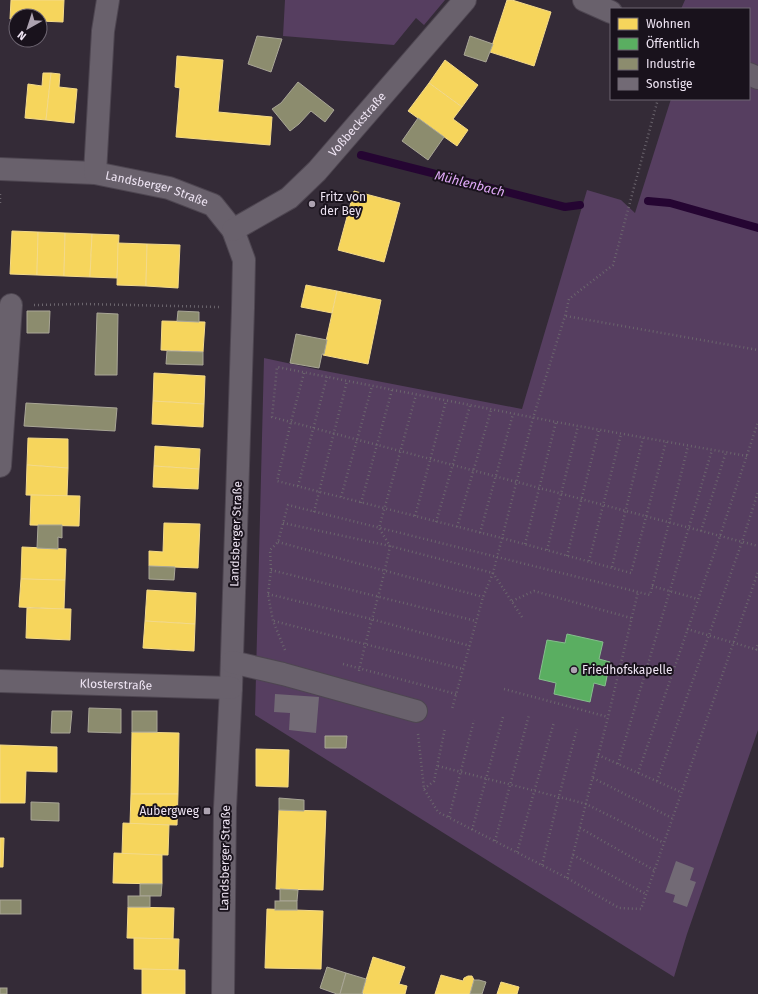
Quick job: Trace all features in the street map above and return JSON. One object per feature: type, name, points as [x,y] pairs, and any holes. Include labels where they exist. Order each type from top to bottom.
[{"type":"street","name":"Landsberger Straße","points":[[95,174],[103,31],[108,0]]},
{"type":"street","name":"Voßbeckstraße","points":[[233,230],[289,198],[317,171],[465,0]]},
{"type":"street","points":[[584,0],[610,12]]},
{"type":"street","name":"Landsberger Straße","points":[[0,169],[95,174],[169,188],[213,205],[233,230],[244,260],[232,688],[225,808],[223,994]]},
{"type":"street","points":[[0,466],[11,305]]},
{"type":"street","points":[[232,662],[283,674],[416,711]]},
{"type":"street","name":"Klosterstraße","points":[[0,681],[232,688]]},
{"type":"path","points":[[452,709],[483,597],[493,573],[533,418],[569,299],[613,265],[658,100]]},
{"type":"path","points":[[11,305],[85,304],[243,308]]},
{"type":"path","points":[[565,316],[758,350]]},
{"type":"path","points":[[747,456],[533,418],[277,367],[272,417],[758,546]]},
{"type":"path","points":[[304,373],[277,481],[502,538],[631,573],[666,442]]},
{"type":"path","points":[[298,486],[327,377]]},
{"type":"path","points":[[314,512],[347,381]]},
{"type":"path","points":[[340,497],[372,386]]},
{"type":"path","points":[[361,503],[392,390]]},
{"type":"path","points":[[354,694],[371,619],[385,571],[390,546],[379,528],[416,395]]},
{"type":"path","points":[[415,516],[446,401]]},
{"type":"path","points":[[436,522],[470,406]]},
{"type":"path","points":[[457,527],[491,410]]},
{"type":"path","points":[[480,533],[513,414]]},
{"type":"path","points":[[525,544],[556,422]]},
{"type":"path","points":[[638,773],[758,422]]},
{"type":"path","points":[[547,550],[578,426]]},
{"type":"path","points":[[567,556],[599,430]]},
{"type":"path","points":[[589,561],[621,434]]},
{"type":"path","points":[[753,435],[758,437]]},
{"type":"path","points":[[612,567],[643,438]]},
{"type":"path","points":[[283,674],[286,651],[273,621],[268,594],[271,570],[270,550],[278,542],[288,505],[650,595],[688,446]]},
{"type":"path","points":[[618,764],[712,450]]},
{"type":"path","points":[[701,531],[726,452]]},
{"type":"path","points":[[657,781],[742,542],[758,492]]},
{"type":"path","points":[[283,524],[390,546],[493,573],[522,617]]},
{"type":"path","points":[[278,542],[483,597]]},
{"type":"path","points":[[271,570],[476,621]]},
{"type":"path","points":[[416,711],[424,789],[438,812],[567,878],[619,908],[641,909],[758,572]]},
{"type":"path","points":[[652,586],[698,600]]},
{"type":"path","points":[[512,601],[534,591],[632,618]]},
{"type":"path","points":[[567,878],[638,592]]},
{"type":"path","points":[[268,594],[371,619],[470,646]]},
{"type":"path","points":[[273,621],[463,668]]},
{"type":"path","points":[[687,629],[757,650],[758,644]]},
{"type":"path","points":[[338,662],[456,694]]},
{"type":"path","points":[[504,689],[608,717]]},
{"type":"path","points":[[495,841],[529,715]]},
{"type":"path","points":[[472,830],[503,718]]},
{"type":"path","points":[[449,817],[474,720]]},
{"type":"path","points":[[517,852],[554,722]]},
{"type":"path","points":[[424,789],[434,781],[445,728]]},
{"type":"path","points":[[542,865],[559,796],[578,729]]},
{"type":"path","points":[[598,755],[681,792]]},
{"type":"path","points":[[438,766],[586,804],[664,843]]},
{"type":"path","points":[[593,778],[672,818]]},
{"type":"path","points":[[580,828],[654,870]]},
{"type":"path","points":[[573,855],[646,894]]},
{"type":"shaded area","points":[[285,0],[445,0],[424,25],[416,18],[394,45],[283,36]]},
{"type":"shaded area","points":[[685,0],[758,0],[758,70],[750,66],[750,8],[681,8]]},
{"type":"shaded area","points":[[750,83],[758,87],[758,730],[687,934],[674,977],[255,715],[264,358],[522,409],[587,190],[621,200],[635,213],[671,100],[750,100]]},
{"type":"building: Wohnen","points":[[11,0],[64,0],[63,22],[48,21],[48,8],[11,8]]},
{"type":"building: Wohnen","points":[[507,0],[512,0],[551,12],[534,66],[490,52]]},
{"type":"building: Wohnen","points":[[177,56],[223,60],[218,112],[272,117],[270,145],[176,137],[180,88],[175,87]]},
{"type":"building: Wohnen","points":[[445,60],[478,85],[462,107],[429,83]]},
{"type":"building: Wohnen","points":[[43,73],[51,73],[46,120],[25,118],[28,84],[42,86]]},
{"type":"building: Wohnen","points":[[51,73],[60,74],[59,87],[77,89],[74,123],[46,120]]},
{"type":"building: Wohnen","points":[[429,83],[462,107],[453,119],[468,130],[457,146],[408,111]]},
{"type":"building: Wohnen","points":[[354,191],[400,203],[384,262],[338,250]]},
{"type":"building: Wohnen","points":[[12,231],[38,232],[37,275],[10,274]]},
{"type":"building: Wohnen","points":[[38,232],[65,233],[64,276],[37,275]]},
{"type":"building: Wohnen","points":[[65,233],[92,234],[90,277],[64,276]]},
{"type":"building: Wohnen","points":[[92,234],[119,235],[117,278],[90,277]]},
{"type":"building: Wohnen","points":[[118,243],[147,244],[146,286],[117,285]]},
{"type":"building: Wohnen","points":[[147,244],[180,245],[178,288],[146,286]]},
{"type":"building: Wohnen","points":[[306,285],[337,291],[332,313],[301,307]]},
{"type":"building: Wohnen","points":[[337,291],[381,300],[368,364],[323,355]]},
{"type":"building: Wohnen","points":[[162,321],[205,322],[203,352],[161,350]]},
{"type":"building: Wohnen","points":[[154,373],[205,376],[204,404],[153,401]]},
{"type":"building: Wohnen","points":[[153,401],[204,404],[203,427],[152,424]]},
{"type":"building: Wohnen","points":[[28,438],[68,439],[68,468],[27,465]]},
{"type":"building: Wohnen","points":[[155,446],[200,449],[199,469],[154,466]]},
{"type":"building: Wohnen","points":[[27,465],[68,468],[67,496],[26,495]]},
{"type":"building: Wohnen","points":[[154,466],[199,469],[198,489],[153,487]]},
{"type":"building: Wohnen","points":[[31,495],[80,496],[79,526],[30,525]]},
{"type":"building: Wohnen","points":[[164,523],[200,524],[198,568],[149,566],[149,551],[163,552]]},
{"type":"building: Wohnen","points":[[22,547],[66,549],[65,580],[21,579]]},
{"type":"building: Wohnen","points":[[21,579],[65,580],[64,609],[19,607]]},
{"type":"building: Wohnen","points":[[147,590],[196,593],[195,624],[145,621]]},
{"type":"building: Wohnen","points":[[27,608],[71,609],[70,640],[26,638]]},
{"type":"building: Wohnen","points":[[145,621],[195,624],[194,651],[143,648]]},
{"type":"building: Wohnen","points":[[132,732],[179,733],[178,794],[131,794]]},
{"type":"building: Wohnen","points":[[0,745],[57,747],[57,772],[26,771],[25,803],[0,803]]},
{"type":"building: Wohnen","points":[[256,749],[289,750],[288,787],[256,786]]},
{"type":"building: Wohnen","points":[[131,794],[178,794],[177,825],[130,824]]},
{"type":"building: Wohnen","points":[[279,810],[326,811],[323,890],[276,889]]},
{"type":"building: Wohnen","points":[[123,823],[169,825],[168,855],[122,854]]},
{"type":"building: Wohnen","points":[[0,838],[4,838],[3,867],[0,867]]},
{"type":"building: Wohnen","points":[[114,853],[162,855],[162,884],[113,883]]},
{"type":"building: Wohnen","points":[[128,907],[174,908],[173,939],[127,938]]},
{"type":"building: Wohnen","points":[[267,909],[323,911],[321,969],[265,968]]},
{"type":"building: Wohnen","points":[[134,938],[179,939],[178,970],[134,969]]},
{"type":"building: Wohnen","points":[[373,957],[405,967],[399,984],[407,986],[405,994],[362,993]]},
{"type":"building: Wohnen","points":[[142,969],[185,970],[185,994],[142,994]]},
{"type":"building: Wohnen","points":[[441,975],[463,981],[464,978],[472,976],[474,980],[470,994],[435,994]]},
{"type":"building: Wohnen","points":[[501,982],[519,987],[517,994],[497,994]]},
{"type":"building: Öffentlich","name":"Friedhofskapelle","points":[[567,634],[603,642],[599,659],[610,662],[605,686],[594,683],[590,702],[554,694],[556,683],[539,679],[547,640],[565,643]]},
{"type":"building: Industrie","points":[[257,36],[282,39],[271,72],[248,64]]},
{"type":"building: Industrie","points":[[470,36],[493,44],[486,62],[464,55]]},
{"type":"building: Industrie","points":[[298,82],[334,110],[325,122],[311,111],[290,131],[272,109],[281,103]]},
{"type":"building: Industrie","points":[[418,118],[444,137],[428,160],[402,141]]},
{"type":"building: Industrie","points":[[27,311],[50,311],[49,333],[27,333]]},
{"type":"building: Industrie","points":[[178,311],[199,312],[199,322],[177,321]]},
{"type":"building: Industrie","points":[[97,313],[118,314],[117,375],[95,375]]},
{"type":"building: Industrie","points":[[296,334],[327,340],[319,368],[290,363]]},
{"type":"building: Industrie","points":[[167,351],[203,352],[203,365],[166,364]]},
{"type":"building: Industrie","points":[[26,403],[117,408],[115,431],[24,426]]},
{"type":"building: Industrie","points":[[38,525],[62,525],[62,538],[58,537],[58,549],[37,548]]},
{"type":"building: Industrie","points":[[149,566],[175,567],[174,580],[149,579]]},
{"type":"building: Industrie","points":[[89,708],[121,709],[121,733],[88,732]]},
{"type":"building: Industrie","points":[[52,711],[72,711],[70,733],[51,733]]},
{"type":"building: Industrie","points":[[132,711],[157,711],[157,732],[132,732]]},
{"type":"building: Industrie","points":[[325,736],[347,736],[346,748],[325,748]]},
{"type":"building: Industrie","points":[[279,798],[304,800],[304,811],[279,810]]},
{"type":"building: Industrie","points":[[31,802],[59,803],[59,821],[31,820]]},
{"type":"building: Industrie","points":[[140,884],[162,884],[161,896],[140,896]]},
{"type":"building: Industrie","points":[[280,889],[298,890],[297,901],[280,901]]},
{"type":"building: Industrie","points":[[128,896],[150,896],[150,907],[128,907]]},
{"type":"building: Industrie","points":[[0,900],[21,900],[21,914],[0,914]]},
{"type":"building: Industrie","points":[[275,901],[297,901],[297,910],[275,910]]},
{"type":"building: Industrie","points":[[327,967],[346,973],[340,994],[320,988]]},
{"type":"building: Industrie","points":[[346,973],[366,979],[363,994],[340,994]]},
{"type":"building: Industrie","points":[[474,980],[486,982],[482,994],[470,994]]},
{"type":"building: Industrie","points":[[0,988],[7,988],[7,994],[0,994]]},
{"type":"building: Sonstige","points":[[275,694],[319,697],[316,733],[289,730],[290,713],[274,712]]},
{"type":"building: Sonstige","points":[[676,861],[694,868],[690,880],[696,882],[687,907],[673,902],[675,895],[665,892]]},
{"type":"waterway","name":"Mühlenbach","points":[[361,155],[565,207],[580,205]]},
{"type":"waterway","name":"Mühlenbach","points":[[648,201],[670,203],[758,228]]},
{"type":"place","name":"Fritz von der Bey","points":[[312,204]]},
{"type":"place","name":"Friedhofskapelle","points":[[574,670]]},
{"type":"place","name":"Aubergweg","points":[[207,811]]}]
